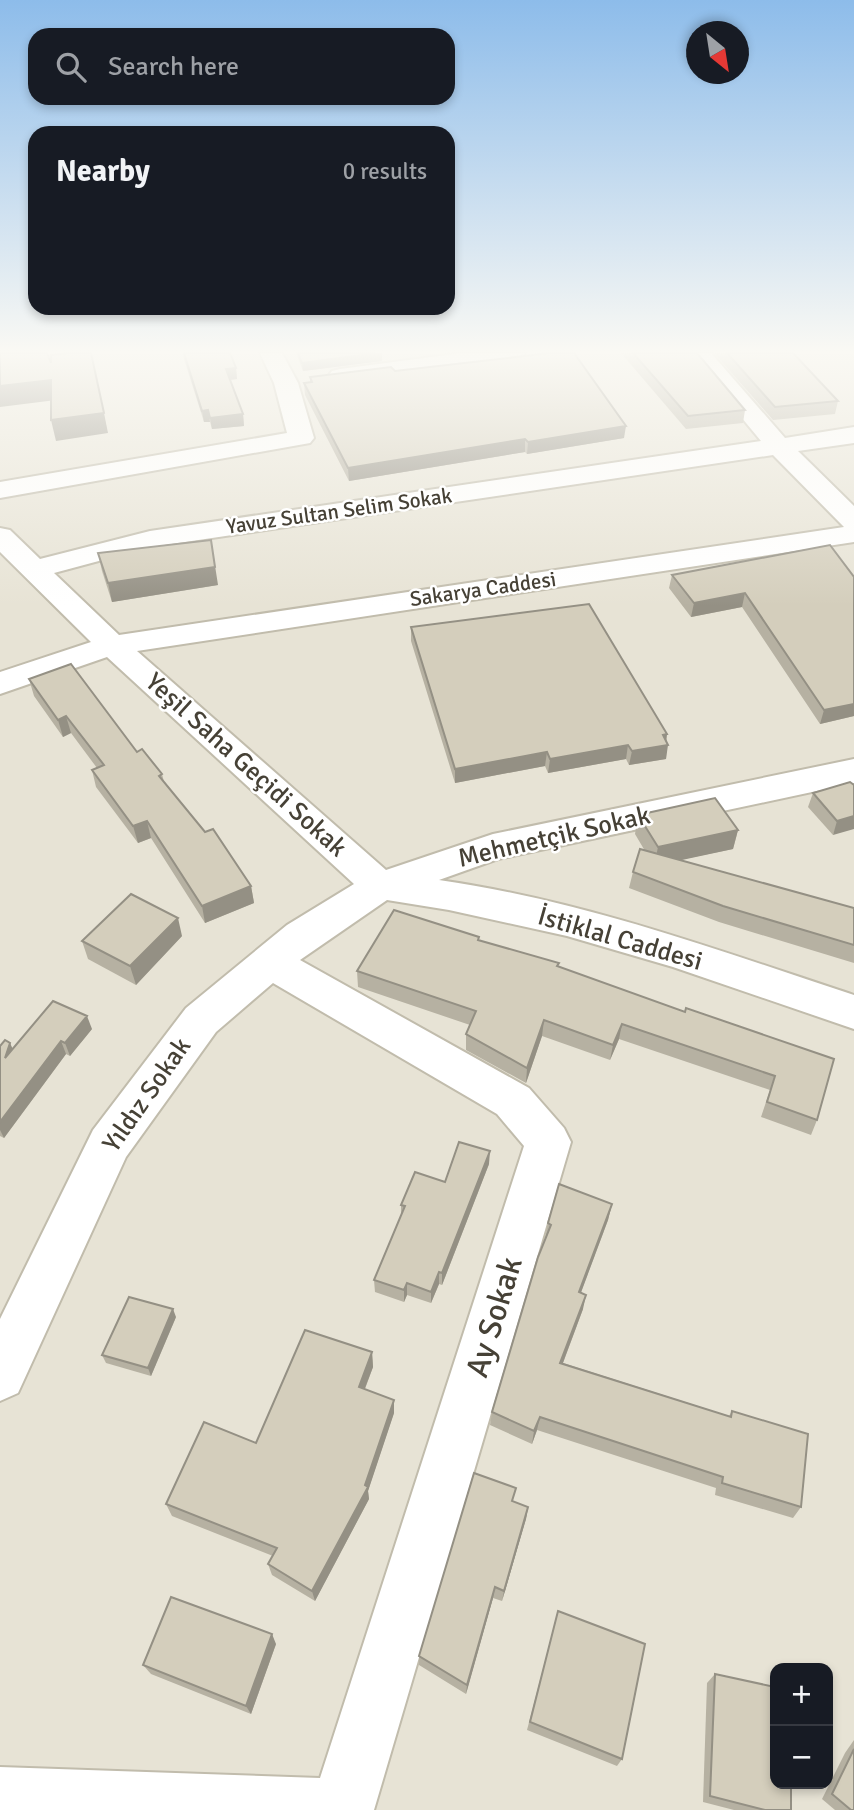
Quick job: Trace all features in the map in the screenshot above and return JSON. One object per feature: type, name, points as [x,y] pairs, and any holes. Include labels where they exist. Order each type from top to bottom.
[{"type":"street","points":[[0,489],[301,437]]},
{"type":"street","points":[[772,437],[854,522]]},
{"type":"street","name":"Yavuz Sultan Selim Sokak","points":[[34,569],[150,539],[837,437]]},
{"type":"street","name":"Sakarya Caddesi","points":[[0,684],[34,669],[112,645],[854,534]]},
{"type":"street","name":"Yeşil Saha Geçidi Sokak","points":[[0,536],[112,645],[380,886]]},
{"type":"street","name":"Mehmetçik Sokak","points":[[380,886],[493,847],[854,771]]},
{"type":"street","name":"Yıldız Sokak","points":[[0,1375],[108,1144],[201,1020],[301,936],[380,886]]},
{"type":"street","name":"İstiklal Caddesi","points":[[380,886],[433,892],[614,932],[854,1012]]},
{"type":"street","name":"Ay Sokak","points":[[270,962],[513,1101],[548,1142],[342,1810]]},
{"type":"street","points":[[0,1799],[320,1810]]},
{"type":"shaded area","points":[[0,437],[854,437],[854,1810],[0,1810]]},
{"type":"building","points":[[332,437],[556,437],[528,442],[525,439],[348,468]]},
{"type":"building","points":[[211,540],[215,567],[108,583],[98,553]]},
{"type":"building","points":[[830,545],[854,577],[854,704],[824,710],[745,593],[694,603],[672,575]]},
{"type":"building","points":[[589,604],[667,734],[663,735],[668,745],[632,751],[628,745],[550,759],[547,752],[455,769],[411,627]]},
{"type":"building","points":[[71,664],[137,752],[142,749],[162,774],[159,776],[205,832],[213,829],[251,886],[202,906],[147,821],[133,826],[92,770],[104,765],[66,716],[58,720],[29,679]]},
{"type":"building","points":[[850,782],[854,785],[854,816],[837,821],[813,793]]},
{"type":"building","points":[[715,798],[738,830],[658,847],[638,815]]},
{"type":"building","points":[[640,849],[854,908],[854,945],[723,906],[633,872]]},
{"type":"building","points":[[131,894],[178,918],[130,966],[82,941]]},
{"type":"building","points":[[394,910],[479,937],[478,940],[559,963],[557,966],[685,1012],[686,1008],[834,1059],[817,1120],[767,1102],[775,1076],[622,1024],[613,1045],[544,1020],[527,1068],[466,1034],[476,1011],[357,971]]},
{"type":"building","points":[[53,1001],[87,1016],[65,1043],[61,1041],[0,1122],[0,1046],[5,1040],[10,1043],[5,1058]]},
{"type":"building","points":[[459,1142],[490,1151],[442,1273],[439,1272],[431,1292],[407,1283],[404,1290],[374,1280],[405,1206],[401,1205],[415,1172],[445,1182]]},
{"type":"building","points":[[559,1184],[612,1204],[579,1292],[586,1295],[560,1363],[731,1417],[732,1411],[808,1434],[801,1507],[722,1483],[723,1477],[540,1417],[534,1431],[492,1412],[538,1257],[551,1225],[548,1223]]},
{"type":"building","points":[[129,1297],[173,1309],[148,1368],[102,1355]]},
{"type":"building","points":[[305,1330],[372,1352],[359,1387],[394,1400],[365,1485],[368,1487],[312,1591],[268,1564],[277,1548],[166,1504],[204,1422],[256,1443]]},
{"type":"building","points":[[474,1473],[516,1488],[512,1501],[528,1507],[504,1591],[495,1587],[467,1685],[419,1656]]},
{"type":"building","points":[[171,1597],[272,1634],[246,1706],[143,1665]]},
{"type":"building","points":[[558,1611],[645,1644],[622,1759],[530,1722]]},
{"type":"building","points":[[715,1674],[770,1686],[770,1789],[791,1789],[791,1810],[765,1810],[710,1796]]},
{"type":"building","points":[[854,1749],[854,1810],[851,1810],[832,1794]]}]
